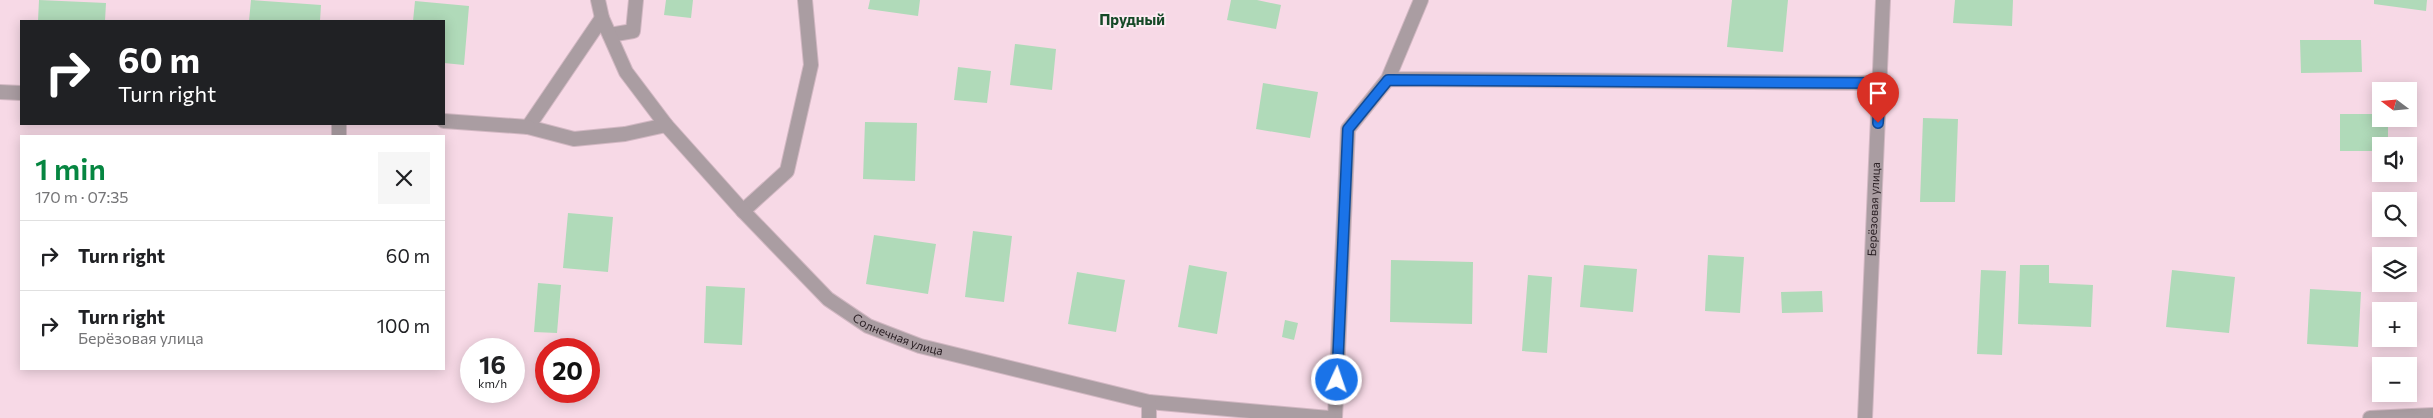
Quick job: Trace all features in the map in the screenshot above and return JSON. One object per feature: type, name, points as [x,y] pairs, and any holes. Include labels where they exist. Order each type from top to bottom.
[{"type":"street","name":"Солнечная улица","points":[[598,0],[602,18],[626,72],[666,125],[743,211],[828,299],[868,326],[920,346],[1149,402],[1330,418]]},
{"type":"street","points":[[610,35],[633,31],[636,0]]},
{"type":"street","points":[[743,211],[787,171],[811,65],[805,0]]},
{"type":"street","points":[[1335,418],[1348,129],[1388,80],[1421,0]]},
{"type":"street","name":"Берёзовая улица","points":[[1865,418],[1883,0]]},
{"type":"street","points":[[528,127],[602,18]]},
{"type":"street","points":[[1388,80],[1880,83]]},
{"type":"street","points":[[0,92],[20,93]]},
{"type":"street","points":[[445,121],[528,127],[574,139],[625,134],[666,125]]},
{"type":"street","points":[[1149,402],[1149,418]]},
{"type":"street","points":[[2370,418],[2433,416]]},
{"type":"building","points":[[39,0],[106,3],[105,20],[38,20]]},
{"type":"building","points":[[251,0],[321,5],[320,20],[249,20]]},
{"type":"building","points":[[666,0],[693,0],[691,18],[664,15]]},
{"type":"building","points":[[870,0],[920,0],[918,16],[868,9]]},
{"type":"building","points":[[1231,0],[1257,0],[1281,5],[1276,29],[1227,20]]},
{"type":"building","points":[[1732,0],[1788,0],[1783,52],[1727,47]]},
{"type":"building","points":[[1955,0],[2013,0],[2012,26],[1953,23]]},
{"type":"building","points":[[2374,0],[2427,0],[2426,11],[2374,4]]},
{"type":"building","points":[[415,1],[469,6],[464,65],[445,63],[445,20],[413,20]]},
{"type":"building","points":[[2300,40],[2361,40],[2362,72],[2301,73]]},
{"type":"building","points":[[1015,44],[1056,49],[1052,90],[1010,85]]},
{"type":"building","points":[[958,67],[991,71],[987,103],[954,100]]},
{"type":"building","points":[[1263,83],[1318,92],[1310,138],[1256,129]]},
{"type":"building","points":[[2340,114],[2372,114],[2372,128],[2388,128],[2388,137],[2372,137],[2372,151],[2340,151]]},
{"type":"building","points":[[1923,118],[1958,119],[1955,202],[1920,202]]},
{"type":"building","points":[[865,122],[917,123],[915,181],[863,179]]},
{"type":"building","points":[[568,213],[613,217],[608,272],[563,268]]},
{"type":"building","points":[[973,231],[1012,236],[1004,302],[965,297]]},
{"type":"building","points":[[874,235],[936,244],[928,294],[866,284]]},
{"type":"building","points":[[1708,255],[1744,257],[1740,313],[1705,311]]},
{"type":"building","points":[[1391,260],[1473,262],[1472,324],[1390,322]]},
{"type":"building","points":[[1189,265],[1227,272],[1217,334],[1178,327]]},
{"type":"building","points":[[1584,265],[1637,269],[1633,312],[1580,307]]},
{"type":"building","points":[[2020,265],[2049,265],[2049,283],[2093,285],[2091,327],[2018,324]]},
{"type":"building","points":[[1981,270],[2006,271],[2002,355],[1977,354]]},
{"type":"building","points":[[2172,270],[2235,277],[2229,333],[2166,327]]},
{"type":"building","points":[[1077,272],[1125,280],[1116,332],[1068,324]]},
{"type":"building","points":[[1528,275],[1552,277],[1547,353],[1522,351]]},
{"type":"building","points":[[538,283],[561,285],[557,333],[534,332]]},
{"type":"building","points":[[706,286],[745,288],[742,345],[704,343]]},
{"type":"building","points":[[2310,289],[2361,292],[2358,347],[2307,344]]},
{"type":"building","points":[[1822,291],[1823,312],[1782,313],[1781,292]]},
{"type":"building","points":[[1285,320],[1298,323],[1294,340],[1282,337]]},
{"type":"district","name":"Прудный","points":[[1132,20]]},
{"type":"route","points":[[1337,380],[1348,129],[1388,80],[1880,83],[1878,123]]}]
